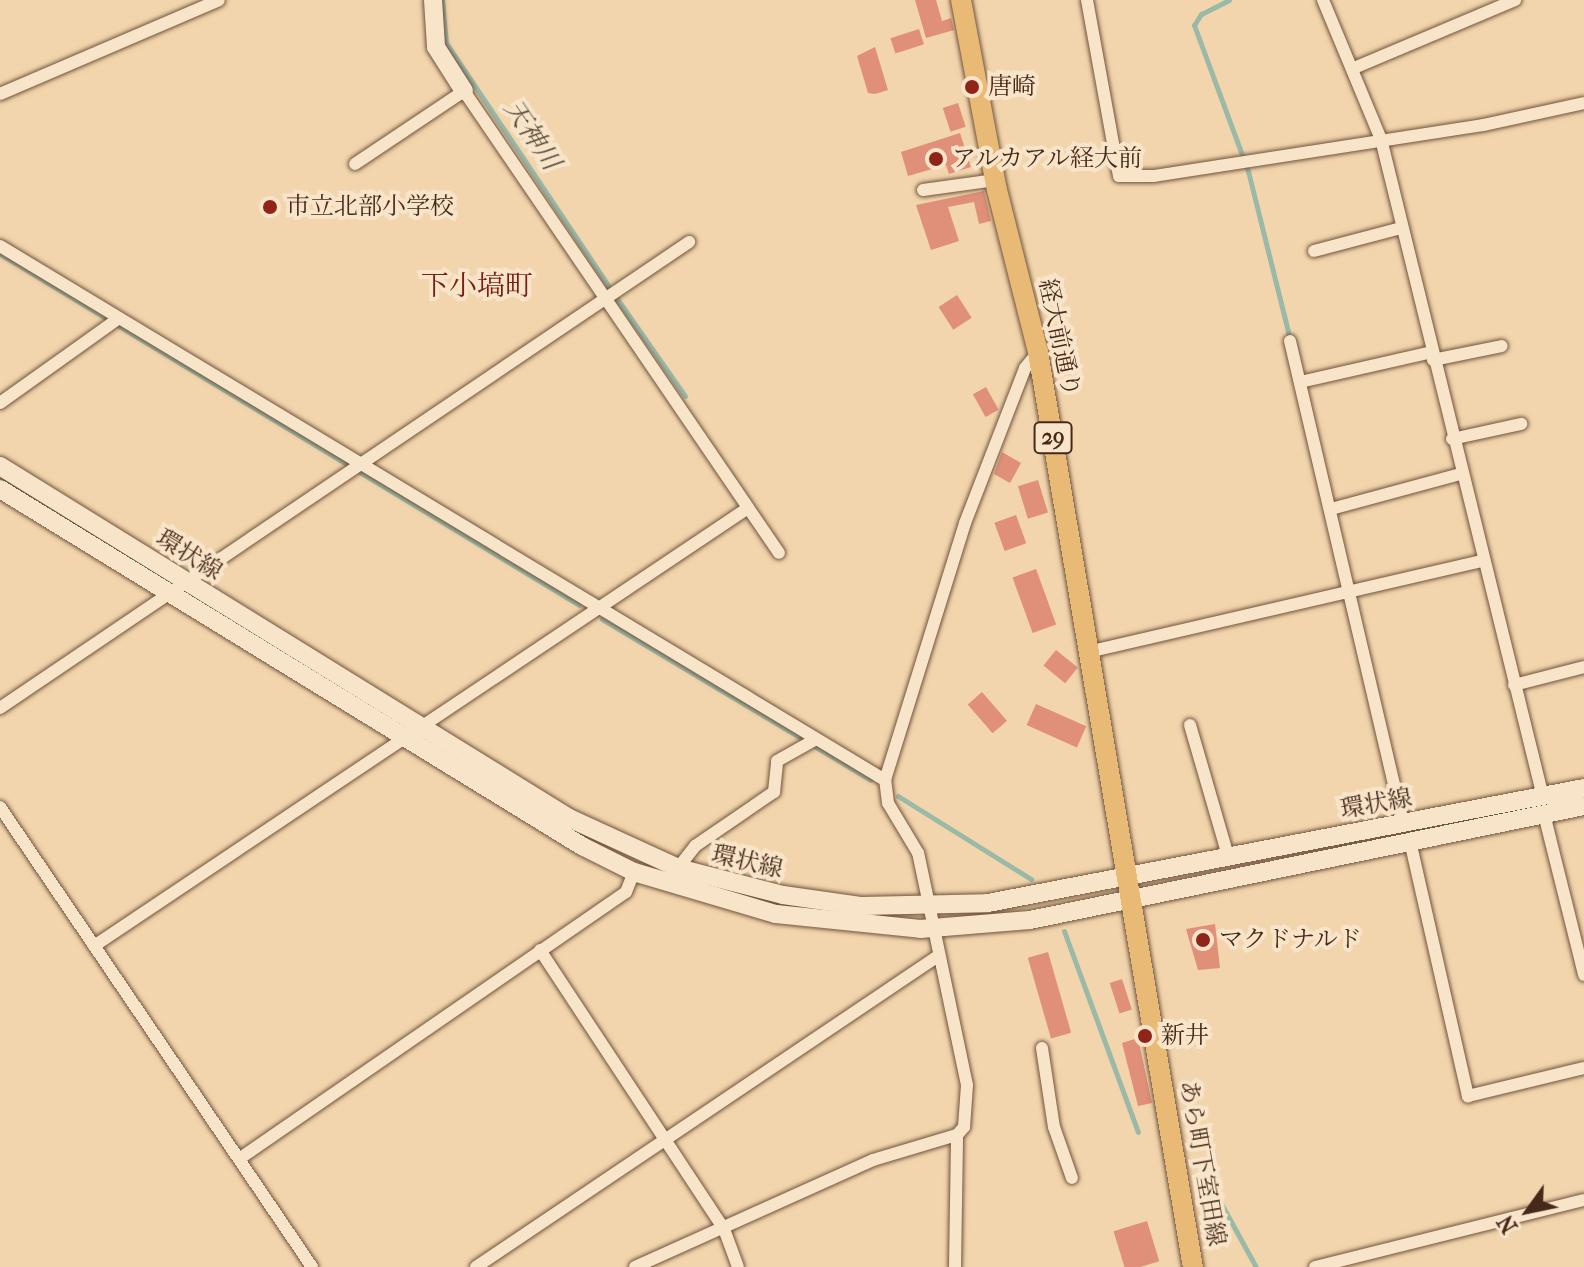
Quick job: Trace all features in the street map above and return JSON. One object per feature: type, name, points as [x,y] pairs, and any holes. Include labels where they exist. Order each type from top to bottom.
[{"type":"main road","name":"経大前通り","points":[[961,0],[995,180],[1038,352],[1092,651],[1127,879]]},
{"type":"main road","name":"あら町下室田線","points":[[1127,879],[1193,1267]]},
{"type":"street","points":[[0,94],[219,0]]},
{"type":"street","points":[[433,0],[436,47],[779,553]]},
{"type":"street","points":[[1087,0],[1119,176],[1154,176],[1584,103]]},
{"type":"street","points":[[1323,0],[1354,68],[1381,139],[1584,974]]},
{"type":"street","points":[[1354,68],[1515,0]]},
{"type":"street","points":[[355,164],[464,91]]},
{"type":"street","points":[[923,190],[995,180]]},
{"type":"street","points":[[1314,251],[1401,228]]},
{"type":"street","points":[[0,708],[167,592],[689,242]]},
{"type":"street","points":[[0,246],[885,780]]},
{"type":"street","points":[[0,403],[119,318]]},
{"type":"street","points":[[1290,341],[1468,1096],[1584,1068]]},
{"type":"street","points":[[1300,382],[1432,356],[1502,346]]},
{"type":"street","points":[[955,1267],[957,1135],[966,1122],[967,1085],[918,853],[888,803],[885,780],[965,523],[1025,368],[1038,352]]},
{"type":"street","points":[[1452,439],[1521,424]]},
{"type":"street","name":"環状線","points":[[0,466],[580,824],[678,868],[824,902],[929,907],[1127,879],[1228,856],[1406,833]]},
{"type":"street","points":[[1331,509],[1461,474]]},
{"type":"street","name":"環状線","points":[[0,489],[403,738],[634,872],[776,914],[858,927],[934,929],[1130,901],[1406,833],[1543,805],[1584,788]]},
{"type":"street","points":[[94,946],[748,508]]},
{"type":"street","points":[[1092,651],[1482,561]]},
{"type":"street","points":[[1514,685],[1584,667]]},
{"type":"street","points":[[1190,725],[1228,856]]},
{"type":"street","points":[[678,868],[695,846],[774,792],[777,761],[816,739]]},
{"type":"street","name":"環状線","points":[[1543,805],[1584,806]]},
{"type":"street","points":[[0,807],[312,1267]]},
{"type":"street","points":[[239,1159],[626,892],[634,872]]},
{"type":"street","points":[[540,950],[724,1229],[738,1267]]},
{"type":"street","points":[[476,1267],[938,956]]},
{"type":"street","points":[[1042,1048],[1054,1127],[1072,1178]]},
{"type":"street","points":[[635,1267],[873,1160],[957,1135]]},
{"type":"street","points":[[1315,1267],[1584,1200]]},
{"type":"building","points":[[915,0],[936,0],[942,21],[951,18],[954,30],[926,38]]},
{"type":"building","points":[[919,29],[924,44],[895,53],[890,38]]},
{"type":"building","points":[[875,47],[888,90],[875,94],[868,93],[857,56]]},
{"type":"building","points":[[958,103],[966,127],[951,132],[943,108]]},
{"type":"building","name":"アルカアル経大前","points":[[960,133],[971,167],[949,174],[946,165],[908,176],[901,152]]},
{"type":"building","points":[[984,191],[991,221],[979,224],[974,202],[948,207],[959,241],[931,250],[916,205]]},
{"type":"building","points":[[957,295],[972,318],[953,330],[939,307]]},
{"type":"building","points":[[986,387],[999,410],[985,417],[973,394]]},
{"type":"building","points":[[1002,452],[1021,463],[1010,483],[994,474]]},
{"type":"building","points":[[1038,480],[1048,513],[1028,519],[1018,486]]},
{"type":"building","points":[[1016,515],[1026,543],[1005,551],[994,523]]},
{"type":"building","points":[[1036,569],[1056,624],[1033,633],[1013,578]]},
{"type":"building","points":[[1056,650],[1078,668],[1065,683],[1043,666]]},
{"type":"building","points":[[982,692],[1007,721],[993,733],[968,704]]},
{"type":"building","points":[[1036,704],[1086,726],[1077,747],[1027,725]]},
{"type":"building","name":"マクドナルド","points":[[1215,924],[1220,968],[1198,970],[1186,929]]},
{"type":"building","points":[[1048,952],[1071,1033],[1051,1039],[1028,958]]},
{"type":"building","points":[[1122,979],[1132,1009],[1120,1013],[1110,983]]},
{"type":"building","points":[[1138,1038],[1152,1103],[1138,1106],[1122,1043]]},
{"type":"building","points":[[1147,1221],[1159,1261],[1140,1267],[1124,1267],[1114,1231]]},
{"type":"waterway","name":"天神川","points":[[442,0],[446,43],[608,285]]},
{"type":"waterway","points":[[1229,0],[1201,14],[1194,25],[1248,171],[1289,336]]},
{"type":"waterway","points":[[0,254],[579,605]]},
{"type":"waterway","name":"天神川","points":[[618,300],[685,396]]},
{"type":"waterway","points":[[602,619],[871,780]]},
{"type":"waterway","points":[[898,796],[1031,879]]},
{"type":"waterway","points":[[1064,931],[1138,1132]]},
{"type":"waterway","points":[[1212,1187],[1256,1267]]},
{"type":"place","name":"唐崎","points":[[972,87]]},
{"type":"place","name":"アルカアル経大前","points":[[936,159]]},
{"type":"place","name":"市立北部小学校","points":[[270,207]]},
{"type":"place","name":"マクドナルド","points":[[1203,940]]},
{"type":"place","name":"新井","points":[[1145,1036]]},
{"type":"district","name":"下小塙町","points":[[477,286]]}]
